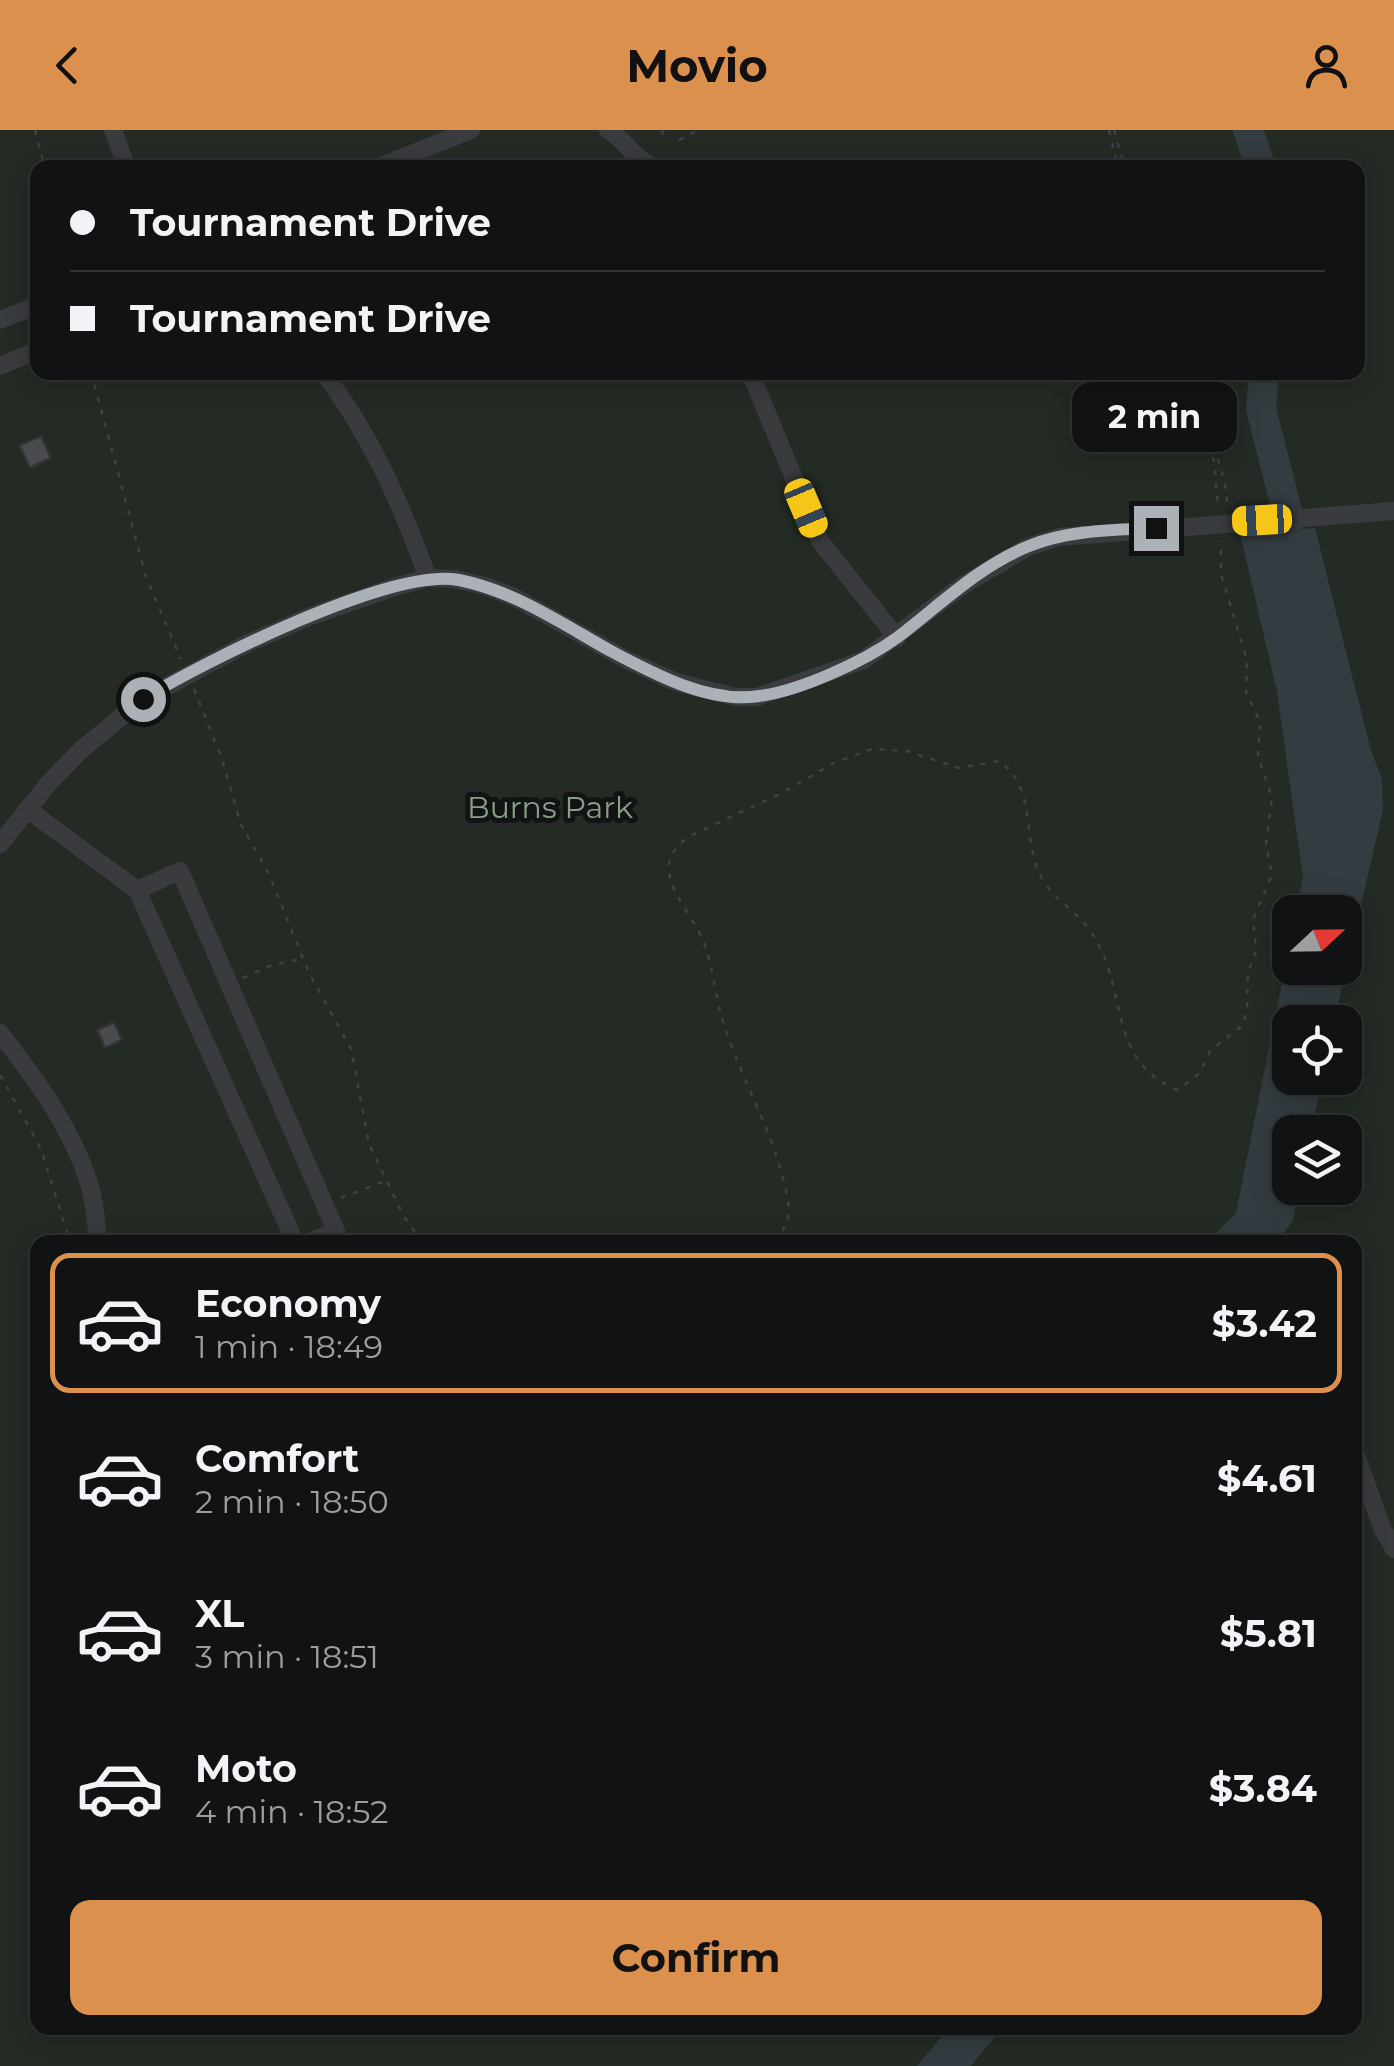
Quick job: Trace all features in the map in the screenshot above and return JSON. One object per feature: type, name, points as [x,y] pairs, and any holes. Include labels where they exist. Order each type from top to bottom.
[{"type":"street","points":[[113,130],[124,160]]},
{"type":"street","points":[[396,160],[470,130]]},
{"type":"street","points":[[608,130],[640,160]]},
{"type":"street","points":[[0,320],[30,309]]},
{"type":"street","points":[[0,366],[30,353]]},
{"type":"street","points":[[329,380],[393,486],[428,578]]},
{"type":"street","points":[[753,380],[820,541],[897,638]]},
{"type":"street","points":[[0,844],[96,736],[143,699],[188,673],[311,616],[428,578],[455,579],[514,597],[643,667],[702,690],[736,697],[776,693],[864,660],[963,584],[1028,547],[1085,532],[1394,511]]},
{"type":"street","points":[[28,809],[137,890],[292,1235]]},
{"type":"street","points":[[137,890],[180,871],[336,1232],[328,1235]]},
{"type":"street","points":[[0,1032],[47,1095],[77,1154],[90,1188],[97,1235]]},
{"type":"street","points":[[1362,1472],[1382,1528],[1394,1549]]},
{"type":"path","points":[[35,130],[43,160]]},
{"type":"path","points":[[662,130],[664,139]]},
{"type":"path","points":[[679,140],[698,130]]},
{"type":"path","points":[[1112,130],[1117,160]]},
{"type":"path","points":[[1112,130],[1122,160]]},
{"type":"path","points":[[93,380],[146,577],[222,760],[240,825],[268,872],[303,959],[355,1059],[366,1132],[386,1181],[418,1235]]},
{"type":"path","points":[[1184,380],[1192,411],[1214,461],[1227,522]]},
{"type":"path","points":[[778,1235],[790,1212],[778,1165],[722,1018],[706,947],[669,872],[672,854],[690,836],[834,764],[872,749],[907,751],[959,768],[999,761],[1014,771],[1023,792],[1035,864],[1046,888],[1089,928],[1108,966],[1127,1044],[1138,1064],[1160,1083],[1178,1090],[1200,1073],[1210,1051],[1243,1026],[1248,973],[1256,951],[1253,919],[1272,875],[1266,844],[1272,798],[1258,756],[1260,722],[1246,692],[1247,660],[1220,574],[1218,550],[1227,522],[1227,484],[1198,414],[1193,380]]},
{"type":"path","points":[[229,984],[272,965],[303,959]]},
{"type":"path","points":[[0,1076],[42,1150],[68,1235]]},
{"type":"path","points":[[324,1204],[386,1181]]},
{"type":"green space","name":"Burns Park","points":[[0,130],[1394,130],[1394,2066],[0,2066]]},
{"type":"shaded area","points":[[1315,528],[1370,747],[1382,780],[1383,810],[1362,901],[1362,895],[1300,895],[1303,878],[1277,692],[1240,533]]},
{"type":"shaded area","points":[[1282,985],[1343,985],[1338,1005],[1278,1005]]},
{"type":"shaded area","points":[[1272,1033],[1272,1095],[1319,1095],[1314,1115],[1272,1115],[1272,1205],[1296,1205],[1293,1220],[1283,1235],[1215,1235],[1236,1213]]},
{"type":"shaded area","points":[[943,2035],[996,2035],[971,2066],[917,2066]]},
{"type":"building","points":[[41,436],[51,458],[30,468],[19,445]]},
{"type":"building","points":[[114,1022],[122,1040],[105,1048],[97,1030]]},
{"type":"waterway","points":[[1248,130],[1258,160]]},
{"type":"waterway","points":[[1263,380],[1261,409],[1289,519]]},
{"type":"route","points":[[143,699],[246,644],[311,616],[428,578],[455,579],[514,597],[627,660],[676,682],[736,697],[757,697],[864,660],[963,584],[1028,547],[1085,532],[1156,528]]}]
